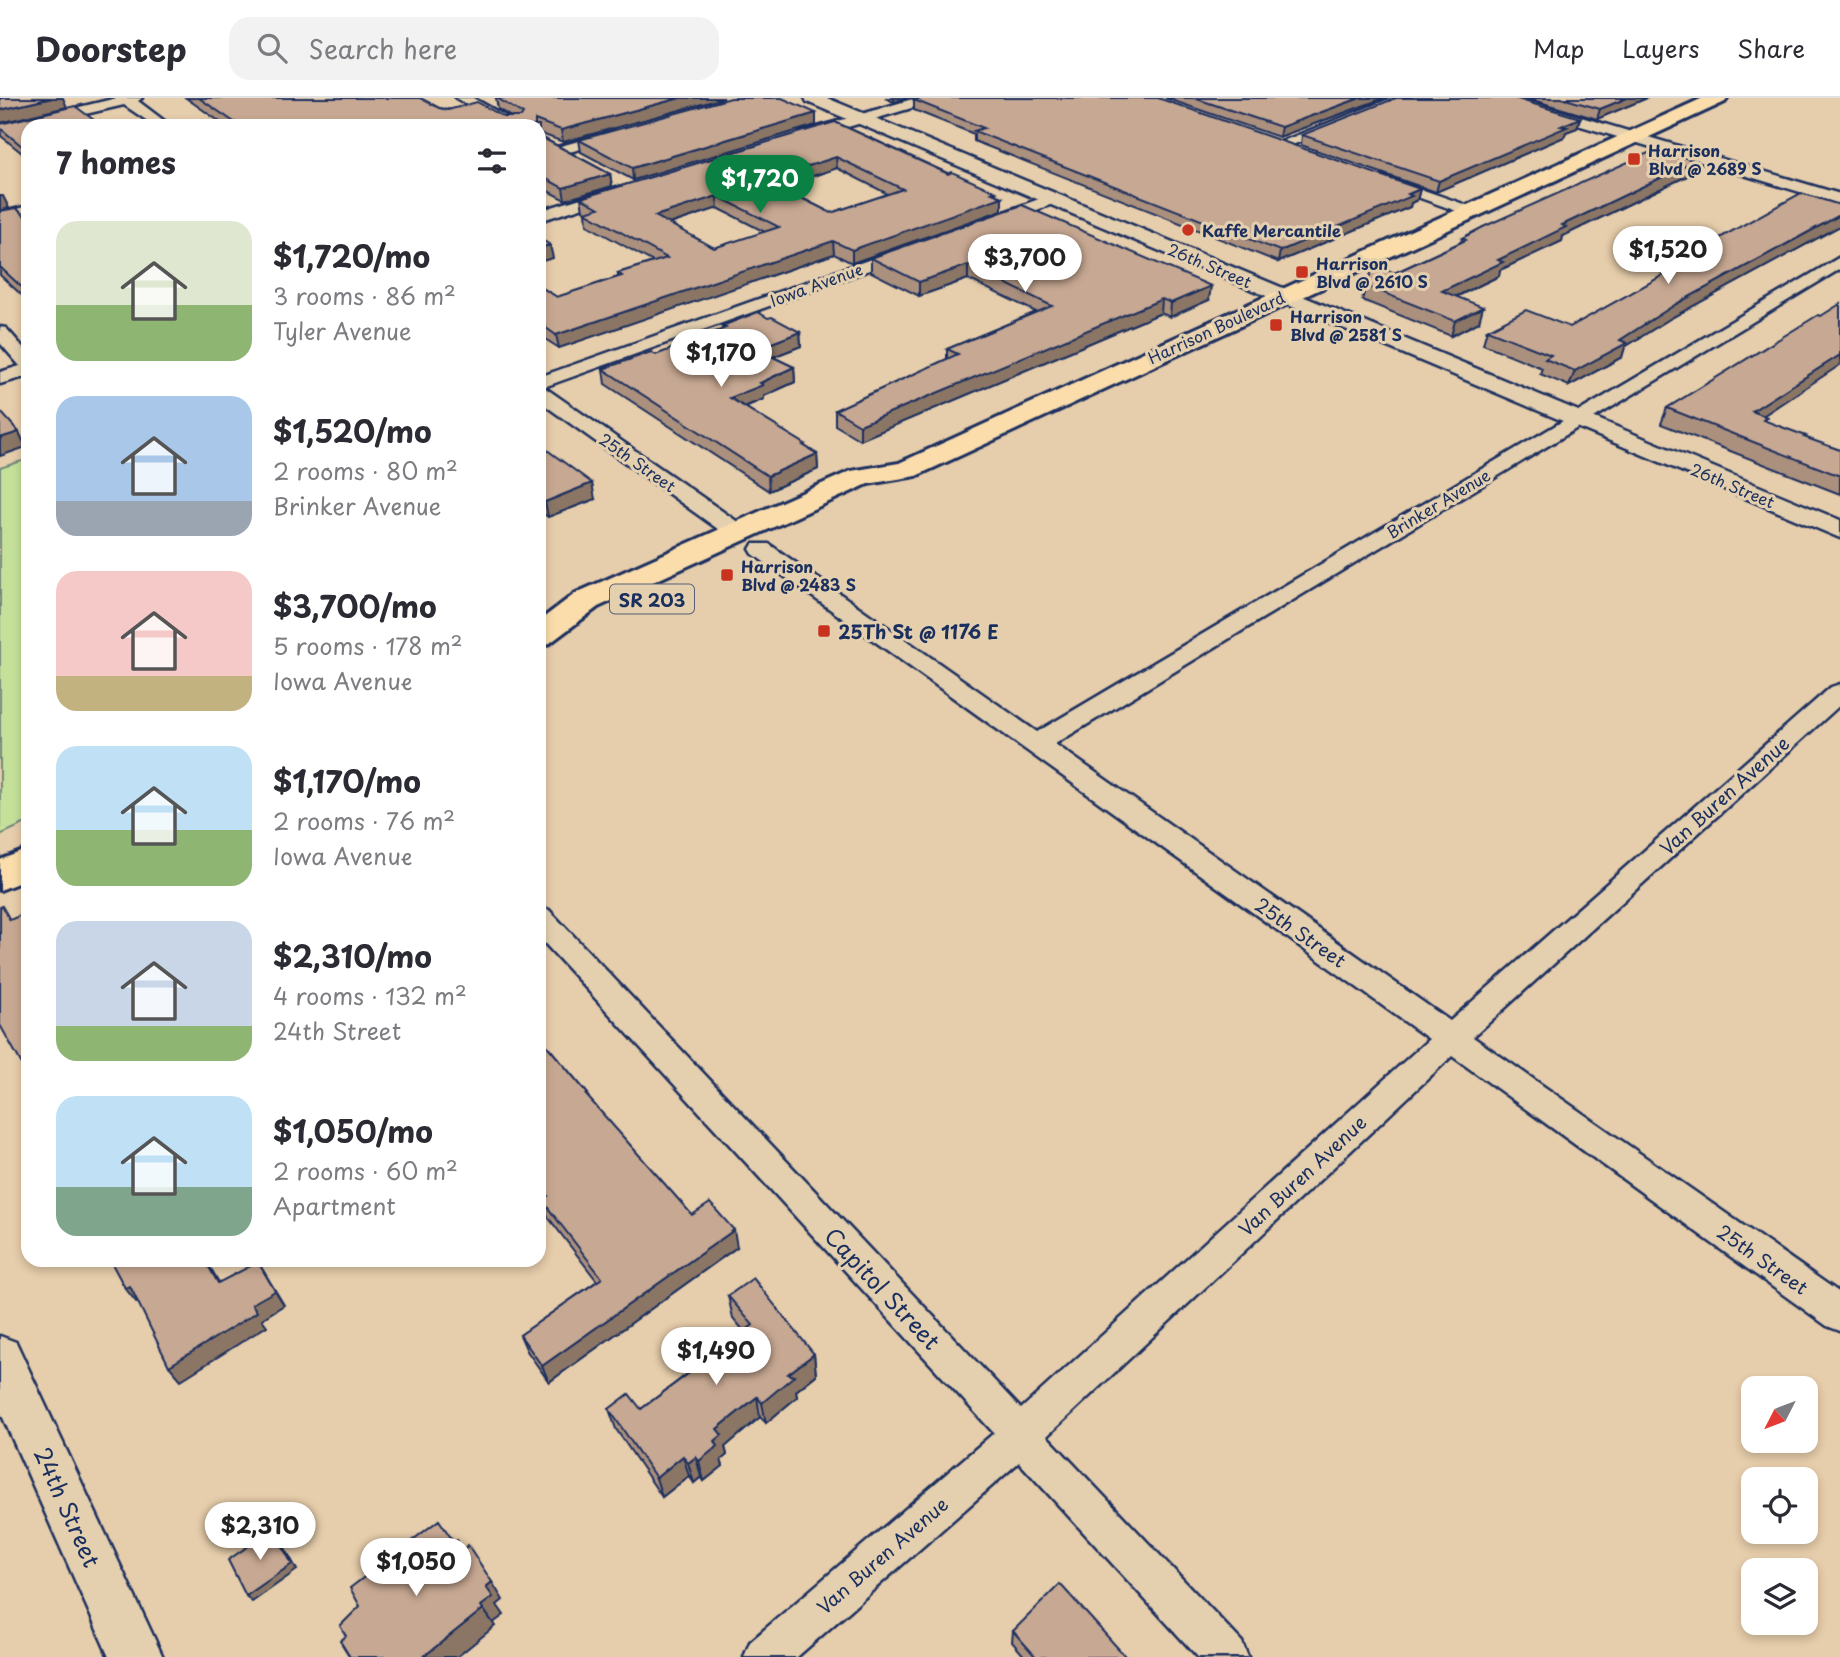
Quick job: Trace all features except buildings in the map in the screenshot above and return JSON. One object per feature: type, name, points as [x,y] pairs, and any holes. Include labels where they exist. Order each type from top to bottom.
[{"type":"main road","name":"Harrison Boulevard","points":[[546,634],[610,619],[749,541],[886,492],[906,471],[1718,98]]},
{"type":"main road","points":[[0,876],[21,866]]},
{"type":"street","points":[[463,98],[503,119]]},
{"type":"street","name":"26th Street","points":[[813,98],[1840,530]]},
{"type":"street","points":[[796,138],[930,98]]},
{"type":"street","points":[[1307,153],[1276,142],[1404,98]]},
{"type":"street","points":[[1503,98],[1840,199]]},
{"type":"street","points":[[45,119],[128,99],[154,119]]},
{"type":"street","points":[[0,130],[21,125]]},
{"type":"street","points":[[585,163],[556,147],[629,132]]},
{"type":"street","points":[[546,214],[632,188],[609,175]]},
{"type":"street","points":[[1370,175],[1473,212]]},
{"type":"street","points":[[975,227],[1053,199]]},
{"type":"street","points":[[0,218],[21,213]]},
{"type":"street","name":"Iowa Avenue","points":[[546,381],[923,246]]},
{"type":"street","name":"Brinker Avenue","points":[[1036,744],[1840,262]]},
{"type":"street","points":[[0,331],[21,356]]},
{"type":"street","points":[[0,378],[21,372]]},
{"type":"street","name":"25th Street","points":[[546,397],[1840,1314]]},
{"type":"street","name":"Van Buren Avenue","points":[[765,1657],[1021,1435],[1451,1038],[1840,692]]},
{"type":"street","name":"Capitol Street","points":[[546,926],[1227,1657]]},
{"type":"street","name":"24th Street","points":[[0,1357],[136,1657]]},
{"type":"green space","points":[[21,461],[21,825],[0,835],[0,468]]},
{"type":"place","name":"Harrison Blvd @ 2689 S","points":[[1634,159]]},
{"type":"place","name":"Kaffe Mercantile","points":[[1188,230]]},
{"type":"place","name":"Harrison Blvd @ 2610 S","points":[[1302,272]]},
{"type":"place","name":"Harrison Blvd @ 2581 S","points":[[1276,325]]},
{"type":"place","name":"Harrison Blvd @ 2483 S","points":[[727,575]]},
{"type":"place","name":"25Th St @ 1176 E","points":[[824,631]]}]
